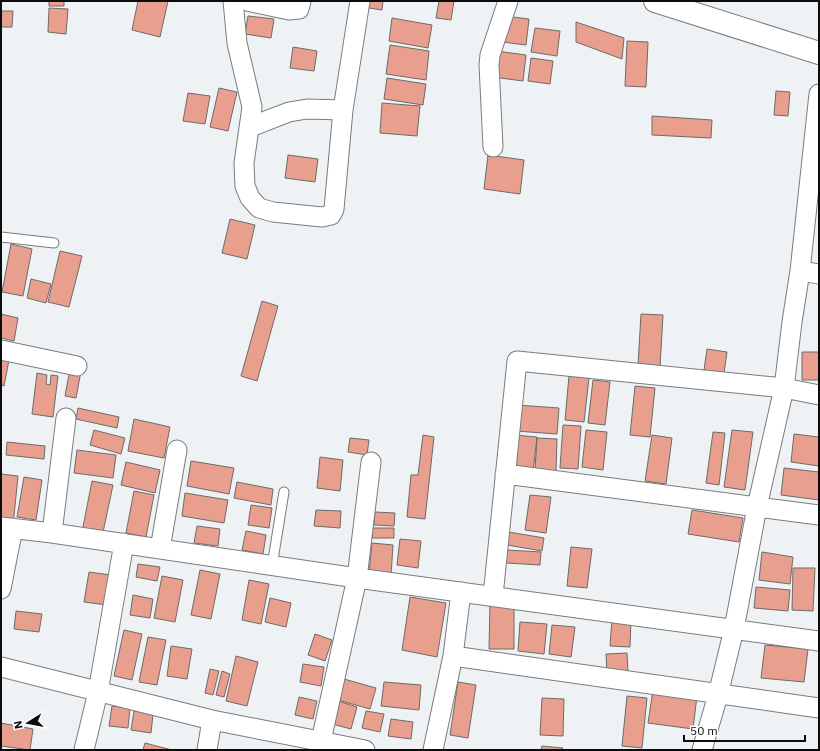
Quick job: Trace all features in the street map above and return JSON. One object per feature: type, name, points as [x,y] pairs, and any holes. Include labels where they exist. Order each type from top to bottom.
[{"type":"street","points":[[233,1],[237,43],[252,107],[244,163],[245,186],[250,198],[259,208],[272,212],[322,217],[331,215],[334,209],[343,110],[360,1]]},
{"type":"street","points":[[247,1],[289,10],[298,9],[301,1]]},
{"type":"street","points":[[493,147],[490,60],[508,1]]},
{"type":"street","points":[[659,2],[819,53]]},
{"type":"street","points":[[702,750],[718,695],[734,629],[757,507],[784,388],[800,271],[819,94]]},
{"type":"street","points":[[250,127],[289,112],[307,109],[343,110]]},
{"type":"street","points":[[800,271],[819,274]]},
{"type":"street","points":[[1,350],[77,366]]},
{"type":"street","points":[[492,596],[517,361],[784,388],[819,395]]},
{"type":"street","points":[[52,533],[66,418]]},
{"type":"street","points":[[160,549],[177,450]]},
{"type":"street","points":[[320,746],[357,578],[371,462]]},
{"type":"street","points":[[505,474],[819,515]]},
{"type":"street","points":[[1,589],[7,528],[124,543],[357,578],[819,641]]},
{"type":"street","points":[[84,750],[98,692],[124,543]]},
{"type":"street","points":[[433,750],[453,656],[461,592]]},
{"type":"street","points":[[453,656],[718,695],[819,708]]},
{"type":"street","points":[[1,667],[320,746],[365,750]]},
{"type":"street","points":[[207,750],[212,720]]},
{"type":"lane","points":[[1,237],[54,243]]},
{"type":"lane","points":[[272,566],[284,492]]},
{"type":"building","points":[[49,1],[64,1],[64,6],[49,6]]},
{"type":"building","points":[[138,1],[168,1],[160,37],[132,30]]},
{"type":"building","points":[[364,1],[383,1],[382,10],[363,7]]},
{"type":"building","points":[[439,1],[454,1],[451,20],[436,18]]},
{"type":"building","points":[[49,8],[68,9],[66,34],[48,32]]},
{"type":"building","points":[[1,11],[13,11],[12,27],[1,27]]},
{"type":"building","points":[[248,16],[274,19],[271,38],[245,34]]},
{"type":"building","points":[[505,16],[529,19],[526,45],[502,42]]},
{"type":"building","points":[[392,18],[432,25],[428,48],[389,41]]},
{"type":"building","points":[[576,22],[624,38],[622,59],[576,42]]},
{"type":"building","points":[[535,28],[560,31],[557,56],[531,52]]},
{"type":"building","points":[[627,41],[648,42],[646,87],[625,86]]},
{"type":"building","points":[[390,45],[429,51],[426,80],[386,74]]},
{"type":"building","points":[[293,47],[317,51],[314,71],[290,68]]},
{"type":"building","points":[[497,51],[526,55],[523,81],[493,77]]},
{"type":"building","points":[[531,58],[553,61],[550,84],[528,81]]},
{"type":"building","points":[[387,78],[426,84],[423,105],[384,99]]},
{"type":"building","points":[[219,88],[237,92],[228,131],[210,127]]},
{"type":"building","points":[[776,91],[790,92],[788,116],[774,115]]},
{"type":"building","points":[[188,93],[210,96],[205,124],[183,121]]},
{"type":"building","points":[[382,103],[420,106],[417,136],[380,133]]},
{"type":"building","points":[[652,116],[712,120],[711,138],[652,135]]},
{"type":"building","points":[[288,155],[318,159],[315,182],[285,178]]},
{"type":"building","points":[[488,155],[524,160],[520,194],[484,189]]},
{"type":"building","points":[[230,219],[255,225],[247,259],[222,253]]},
{"type":"building","points":[[11,244],[32,249],[23,296],[2,292]]},
{"type":"building","points":[[60,251],[82,256],[69,307],[48,302]]},
{"type":"building","points":[[31,279],[51,284],[46,303],[27,298]]},
{"type":"building","points":[[262,301],[278,306],[257,381],[241,376]]},
{"type":"building","points":[[1,314],[18,318],[14,341],[1,338]]},
{"type":"building","points":[[641,314],[663,315],[660,367],[638,365]]},
{"type":"building","points":[[707,349],[727,352],[724,373],[704,370]]},
{"type":"building","points":[[802,352],[819,352],[819,380],[802,380]]},
{"type":"building","points":[[1,359],[9,360],[4,386],[1,385]]},
{"type":"building","points":[[70,369],[81,371],[76,398],[65,396]]},
{"type":"building","points":[[37,373],[47,375],[46,384],[50,385],[51,375],[58,376],[53,417],[32,414]]},
{"type":"building","points":[[569,376],[589,378],[584,422],[565,420]]},
{"type":"building","points":[[593,380],[610,382],[605,425],[588,423]]},
{"type":"building","points":[[635,386],[655,388],[650,437],[630,435]]},
{"type":"building","points":[[517,405],[559,408],[557,434],[515,431]]},
{"type":"building","points":[[78,408],[119,417],[117,428],[76,419]]},
{"type":"building","points":[[134,419],[170,427],[164,458],[128,451]]},
{"type":"building","points":[[563,425],[581,426],[578,469],[560,468]]},
{"type":"building","points":[[94,430],[125,438],[121,454],[90,445]]},
{"type":"building","points":[[586,430],[607,432],[603,470],[582,467]]},
{"type":"building","points":[[732,430],[753,432],[745,490],[724,487]]},
{"type":"building","points":[[713,432],[725,433],[719,485],[706,483]]},
{"type":"building","points":[[794,434],[819,437],[819,466],[791,462]]},
{"type":"building","points":[[423,435],[434,437],[425,519],[407,517],[411,475],[418,475]]},
{"type":"building","points":[[514,435],[537,437],[533,472],[510,470]]},
{"type":"building","points":[[652,435],[672,438],[666,484],[645,481]]},
{"type":"building","points":[[350,438],[369,440],[367,455],[348,452]]},
{"type":"building","points":[[537,438],[557,439],[556,471],[535,470]]},
{"type":"building","points":[[7,442],[45,446],[44,459],[6,455]]},
{"type":"building","points":[[77,450],[116,455],[113,478],[74,473]]},
{"type":"building","points":[[320,457],[343,460],[340,491],[317,488]]},
{"type":"building","points":[[191,461],[234,468],[229,494],[187,486]]},
{"type":"building","points":[[126,462],[160,470],[155,493],[121,485]]},
{"type":"building","points":[[784,468],[819,472],[819,500],[781,495]]},
{"type":"building","points":[[1,474],[18,476],[13,526],[1,524]]},
{"type":"building","points":[[24,477],[42,480],[36,520],[17,517]]},
{"type":"building","points":[[92,481],[113,485],[102,537],[82,532]]},
{"type":"building","points":[[237,482],[273,489],[271,505],[234,498]]},
{"type":"building","points":[[134,491],[154,495],[146,537],[126,533]]},
{"type":"building","points":[[185,493],[228,500],[224,523],[182,516]]},
{"type":"building","points":[[530,495],[551,497],[546,533],[525,530]]},
{"type":"building","points":[[251,505],[272,508],[269,528],[248,525]]},
{"type":"building","points":[[316,510],[341,511],[340,528],[314,526]]},
{"type":"building","points":[[692,510],[743,518],[739,542],[688,534]]},
{"type":"building","points":[[375,512],[395,513],[394,526],[374,525]]},
{"type":"building","points":[[197,526],[220,529],[218,546],[194,543]]},
{"type":"building","points":[[372,528],[394,528],[394,538],[372,538]]},
{"type":"building","points":[[246,531],[266,535],[263,554],[242,550]]},
{"type":"building","points":[[509,532],[544,538],[542,551],[507,545]]},
{"type":"building","points":[[400,539],[421,541],[418,568],[397,565]]},
{"type":"building","points":[[372,543],[393,545],[391,576],[369,574]]},
{"type":"building","points":[[571,547],[592,549],[587,588],[567,586]]},
{"type":"building","points":[[507,550],[541,552],[540,565],[506,563]]},
{"type":"building","points":[[762,552],[793,557],[790,584],[759,580]]},
{"type":"building","points":[[138,564],[160,567],[157,581],[136,577]]},
{"type":"building","points":[[793,568],[815,568],[813,611],[792,610]]},
{"type":"building","points":[[200,570],[220,574],[211,619],[191,615]]},
{"type":"building","points":[[89,572],[111,575],[107,605],[84,602]]},
{"type":"building","points":[[162,576],[183,580],[175,622],[154,618]]},
{"type":"building","points":[[249,580],[269,584],[261,624],[242,620]]},
{"type":"building","points":[[756,587],[790,590],[788,611],[754,608]]},
{"type":"building","points":[[133,595],[153,599],[150,618],[130,615]]},
{"type":"building","points":[[410,597],[446,603],[437,657],[402,650]]},
{"type":"building","points":[[270,598],[291,603],[286,627],[265,622]]},
{"type":"building","points":[[490,604],[514,604],[514,649],[489,649]]},
{"type":"building","points":[[16,611],[42,614],[39,632],[14,629]]},
{"type":"building","points":[[612,619],[631,620],[630,647],[610,646]]},
{"type":"building","points":[[520,622],[547,624],[544,654],[518,651]]},
{"type":"building","points":[[552,625],[575,627],[571,657],[549,654]]},
{"type":"building","points":[[124,630],[142,634],[132,680],[114,676]]},
{"type":"building","points":[[315,634],[332,640],[325,661],[308,655]]},
{"type":"building","points":[[148,637],[166,640],[157,685],[139,682]]},
{"type":"building","points":[[765,645],[808,649],[804,682],[761,678]]},
{"type":"building","points":[[171,646],[192,649],[187,679],[167,676]]},
{"type":"building","points":[[627,653],[628,671],[607,672],[606,654]]},
{"type":"building","points":[[236,656],[258,662],[247,706],[226,701]]},
{"type":"building","points":[[303,664],[324,667],[321,686],[300,682]]},
{"type":"building","points":[[210,669],[219,671],[213,695],[205,693]]},
{"type":"building","points":[[222,671],[230,674],[224,697],[216,695]]},
{"type":"building","points":[[344,679],[376,688],[370,709],[338,700]]},
{"type":"building","points":[[384,682],[421,685],[419,710],[381,706]]},
{"type":"building","points":[[458,682],[476,685],[468,738],[450,735]]},
{"type":"building","points":[[653,690],[697,696],[693,729],[648,723]]},
{"type":"building","points":[[627,696],[647,698],[642,748],[622,746]]},
{"type":"building","points":[[299,697],[317,701],[313,719],[295,715]]},
{"type":"building","points":[[542,698],[564,699],[563,736],[540,735]]},
{"type":"building","points":[[338,701],[357,707],[351,729],[332,724]]},
{"type":"building","points":[[112,706],[130,708],[128,728],[109,726]]},
{"type":"building","points":[[134,711],[153,714],[151,733],[131,730]]},
{"type":"building","points":[[366,711],[384,714],[380,732],[362,728]]},
{"type":"building","points":[[391,719],[413,722],[411,739],[388,736]]},
{"type":"building","points":[[1,723],[33,729],[30,750],[1,746]]},
{"type":"building","points":[[145,743],[172,750],[143,750]]},
{"type":"building","points":[[542,746],[563,748],[562,750],[541,750]]}]
